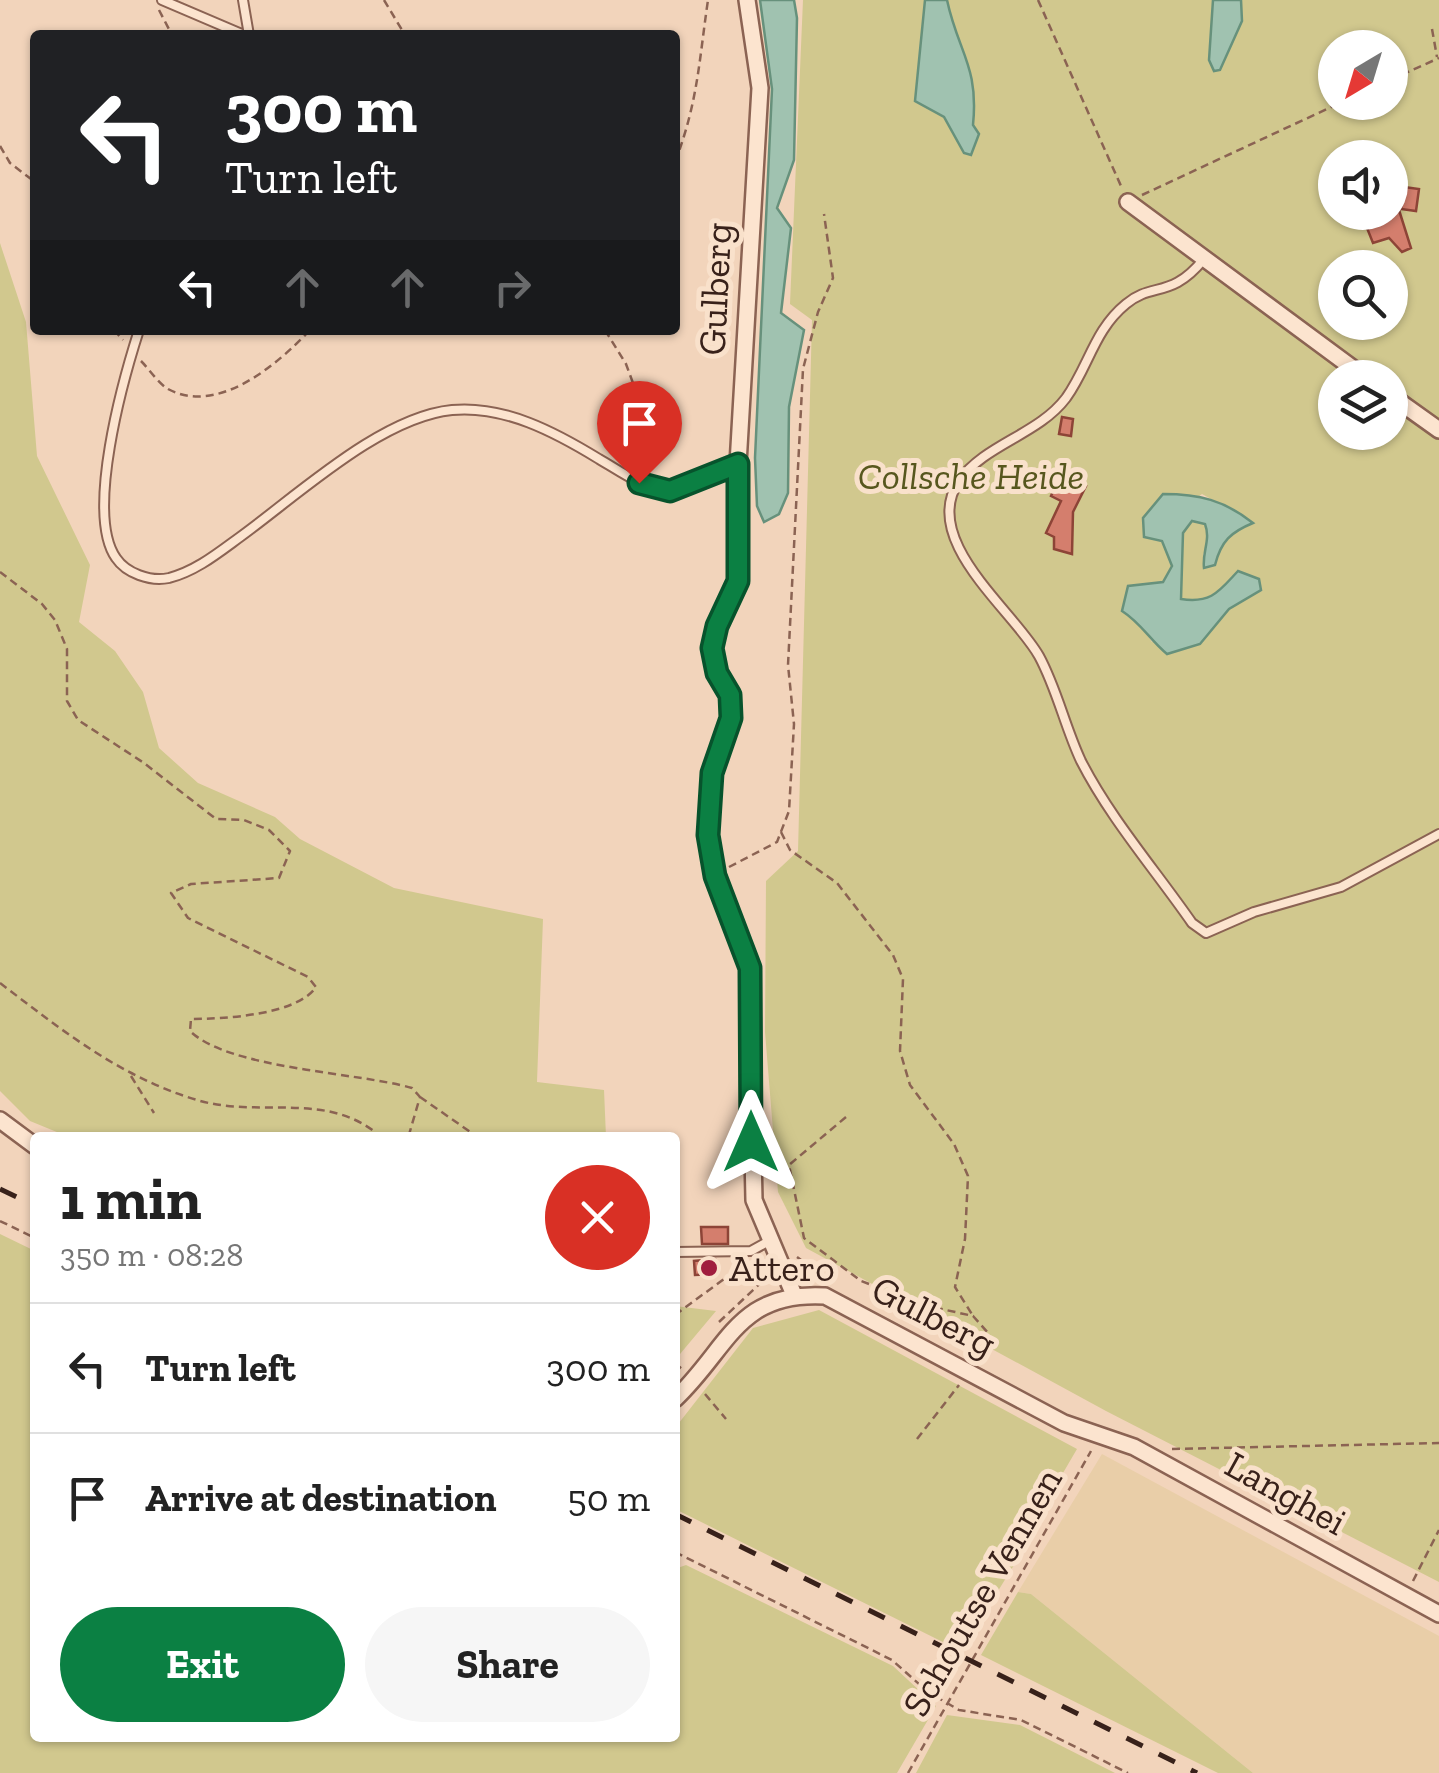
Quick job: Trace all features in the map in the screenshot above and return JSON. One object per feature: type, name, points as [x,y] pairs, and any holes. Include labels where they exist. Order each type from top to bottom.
[{"type":"street","name":"Gulberg","points":[[748,0],[760,88],[738,464],[738,581],[717,626],[712,648],[717,673],[730,695],[731,718],[707,802],[715,876],[750,968],[750,1179],[769,1241],[794,1294],[825,1296],[1064,1423],[1100,1436]]},
{"type":"street","points":[[1128,202],[1341,360]]},
{"type":"street","points":[[1408,408],[1439,430]]},
{"type":"street","points":[[0,1120],[30,1142]]},
{"type":"street","points":[[680,1394],[750,1311],[794,1294]]},
{"type":"street","name":"Langhei","points":[[1100,1436],[1134,1447],[1439,1614]]},
{"type":"lane","points":[[158,0],[233,30]]},
{"type":"lane","points":[[243,0],[246,30]]},
{"type":"lane","points":[[1203,260],[1173,288],[1130,300],[1100,330],[1066,398],[1046,418],[976,463],[957,484],[949,513],[969,571],[1038,655],[1082,762],[1192,924],[1206,933],[1254,912],[1341,888],[1439,834]]},
{"type":"lane","points":[[137,335],[102,520],[110,550],[123,568],[140,576],[166,579],[200,566],[378,438],[426,413],[482,407],[561,436],[639,483],[670,491],[738,464]]},
{"type":"lane","points":[[680,1252],[751,1250],[769,1241]]},
{"type":"path","points":[[158,0],[170,30]]},
{"type":"path","points":[[384,0],[402,30]]},
{"type":"path","points":[[680,148],[692,116],[708,0]]},
{"type":"path","points":[[1038,0],[1128,202],[1318,113]]},
{"type":"path","points":[[1408,72],[1438,58],[1432,29]]},
{"type":"path","points":[[0,146],[10,162],[30,178]]},
{"type":"path","points":[[715,876],[769,849],[789,811],[794,724],[788,665],[802,386],[818,312],[833,278],[824,214]]},
{"type":"path","points":[[132,351],[167,388],[197,397],[230,390],[284,358],[305,335]]},
{"type":"path","points":[[609,335],[637,394],[646,462],[654,487]]},
{"type":"path","points":[[0,572],[42,604],[56,620],[67,650],[67,701],[78,720],[216,819],[244,820],[269,830],[290,850],[279,878],[190,884],[171,892],[188,918],[308,977],[316,987],[308,999],[266,1011],[191,1019],[190,1030],[202,1042],[242,1055],[412,1088],[471,1132]]},
{"type":"path","points":[[781,832],[790,850],[837,883],[871,932],[893,954],[903,979],[900,1051],[910,1085],[954,1144],[968,1176],[964,1239],[955,1287],[989,1334],[917,1438]]},
{"type":"path","points":[[0,983],[99,1059],[130,1075],[199,1101],[339,1112],[376,1132]]},
{"type":"path","points":[[130,1075],[154,1113]]},
{"type":"path","points":[[410,1132],[420,1097]]},
{"type":"path","points":[[846,1117],[789,1165],[804,1238],[861,1281],[928,1306],[973,1316]]},
{"type":"path","points":[[0,1221],[30,1236]]},
{"type":"path","points":[[680,1312],[740,1271],[751,1250]]},
{"type":"path","name":"Schoutse Vennen","points":[[908,1773],[1100,1436]]},
{"type":"path","points":[[1170,1449],[1439,1443]]},
{"type":"path","points":[[1413,1582],[1439,1530]]},
{"type":"path","points":[[680,1554],[892,1660],[946,1703],[975,1714],[1021,1720],[1128,1773]]},
{"type":"shaded area","points":[[760,0],[794,0],[797,18],[794,160],[777,208],[791,228],[781,313],[804,330],[789,407],[788,493],[779,514],[764,522],[757,506],[755,458],[772,89]]},
{"type":"shaded area","points":[[925,0],[947,0],[966,60],[973,88],[973,125],[979,134],[971,155],[964,153],[944,117],[915,101]]},
{"type":"shaded area","points":[[1213,0],[1241,0],[1242,21],[1220,70],[1214,71],[1209,60]]},
{"type":"shaded area","points":[[1163,494],[1211,500],[1253,523],[1228,538],[1215,565],[1204,568],[1207,530],[1205,524],[1192,521],[1183,533],[1181,599],[1208,597],[1238,571],[1259,579],[1261,590],[1229,609],[1200,644],[1167,654],[1122,611],[1128,586],[1163,582],[1172,566],[1162,541],[1144,537],[1143,518]]},
{"type":"shaded area","points":[[1102,1454],[1439,1636],[1439,1773],[1253,1773],[1031,1594],[1018,1592]]},
{"type":"green space","name":"Collsche Heide","points":[[803,0],[1439,0],[1439,1582],[1106,1411],[806,1248],[778,1192],[765,1032],[766,881],[798,851],[812,320],[790,304]],"holes":[[[1202,494],[1252,522],[1228,538],[1215,564],[1203,555],[1210,538],[1206,524],[1193,520],[1183,533],[1181,599],[1210,597],[1222,591],[1230,580],[1261,590],[1229,609],[1214,625],[1152,642],[1139,622],[1142,587],[1164,582],[1173,566],[1162,541],[1144,537]]]},
{"type":"green space","points":[[0,243],[26,322],[37,456],[90,565],[79,622],[115,651],[143,692],[159,748],[198,783],[275,817],[300,839],[394,888],[543,919],[537,1082],[604,1090],[606,1132],[57,1132],[30,1121],[0,1091]]},
{"type":"green space","points":[[0,1234],[30,1249],[30,1742],[680,1742],[680,1567],[686,1565],[893,1666],[936,1706],[897,1773],[0,1773]]},
{"type":"green space","points":[[680,1307],[716,1311],[680,1354]]},
{"type":"green space","points":[[819,1310],[1077,1449],[1018,1550],[1022,1552],[961,1651],[680,1511],[680,1422],[753,1328]]},
{"type":"green space","points":[[1018,1592],[1031,1594],[1253,1773],[1218,1773],[981,1655]]},
{"type":"green space","points":[[947,1715],[1020,1725],[1115,1773],[916,1773]]},
{"type":"building","points":[[1408,188],[1419,189],[1416,211],[1408,210]]},
{"type":"building","points":[[1368,230],[1405,230],[1411,248],[1400,250],[1389,238],[1373,243]]},
{"type":"building","points":[[1062,417],[1073,419],[1071,436],[1059,434]]},
{"type":"building","points":[[1061,474],[1086,486],[1073,512],[1072,554],[1054,549],[1054,537],[1046,533],[1061,501],[1051,496]]},
{"type":"building","points":[[701,1227],[728,1227],[728,1244],[702,1244]]},
{"type":"building","points":[[715,1259],[716,1274],[695,1275],[694,1261]]},
{"type":"railway","points":[[0,1189],[30,1204]]},
{"type":"railway","points":[[680,1516],[1197,1773]]},
{"type":"place","name":"Attero","points":[[709,1268]]},
{"type":"route","points":[[639,483],[670,491],[738,464],[738,581],[717,626],[712,648],[717,673],[730,695],[731,718],[712,773],[707,802],[715,876],[750,968],[751,1142]]}]
